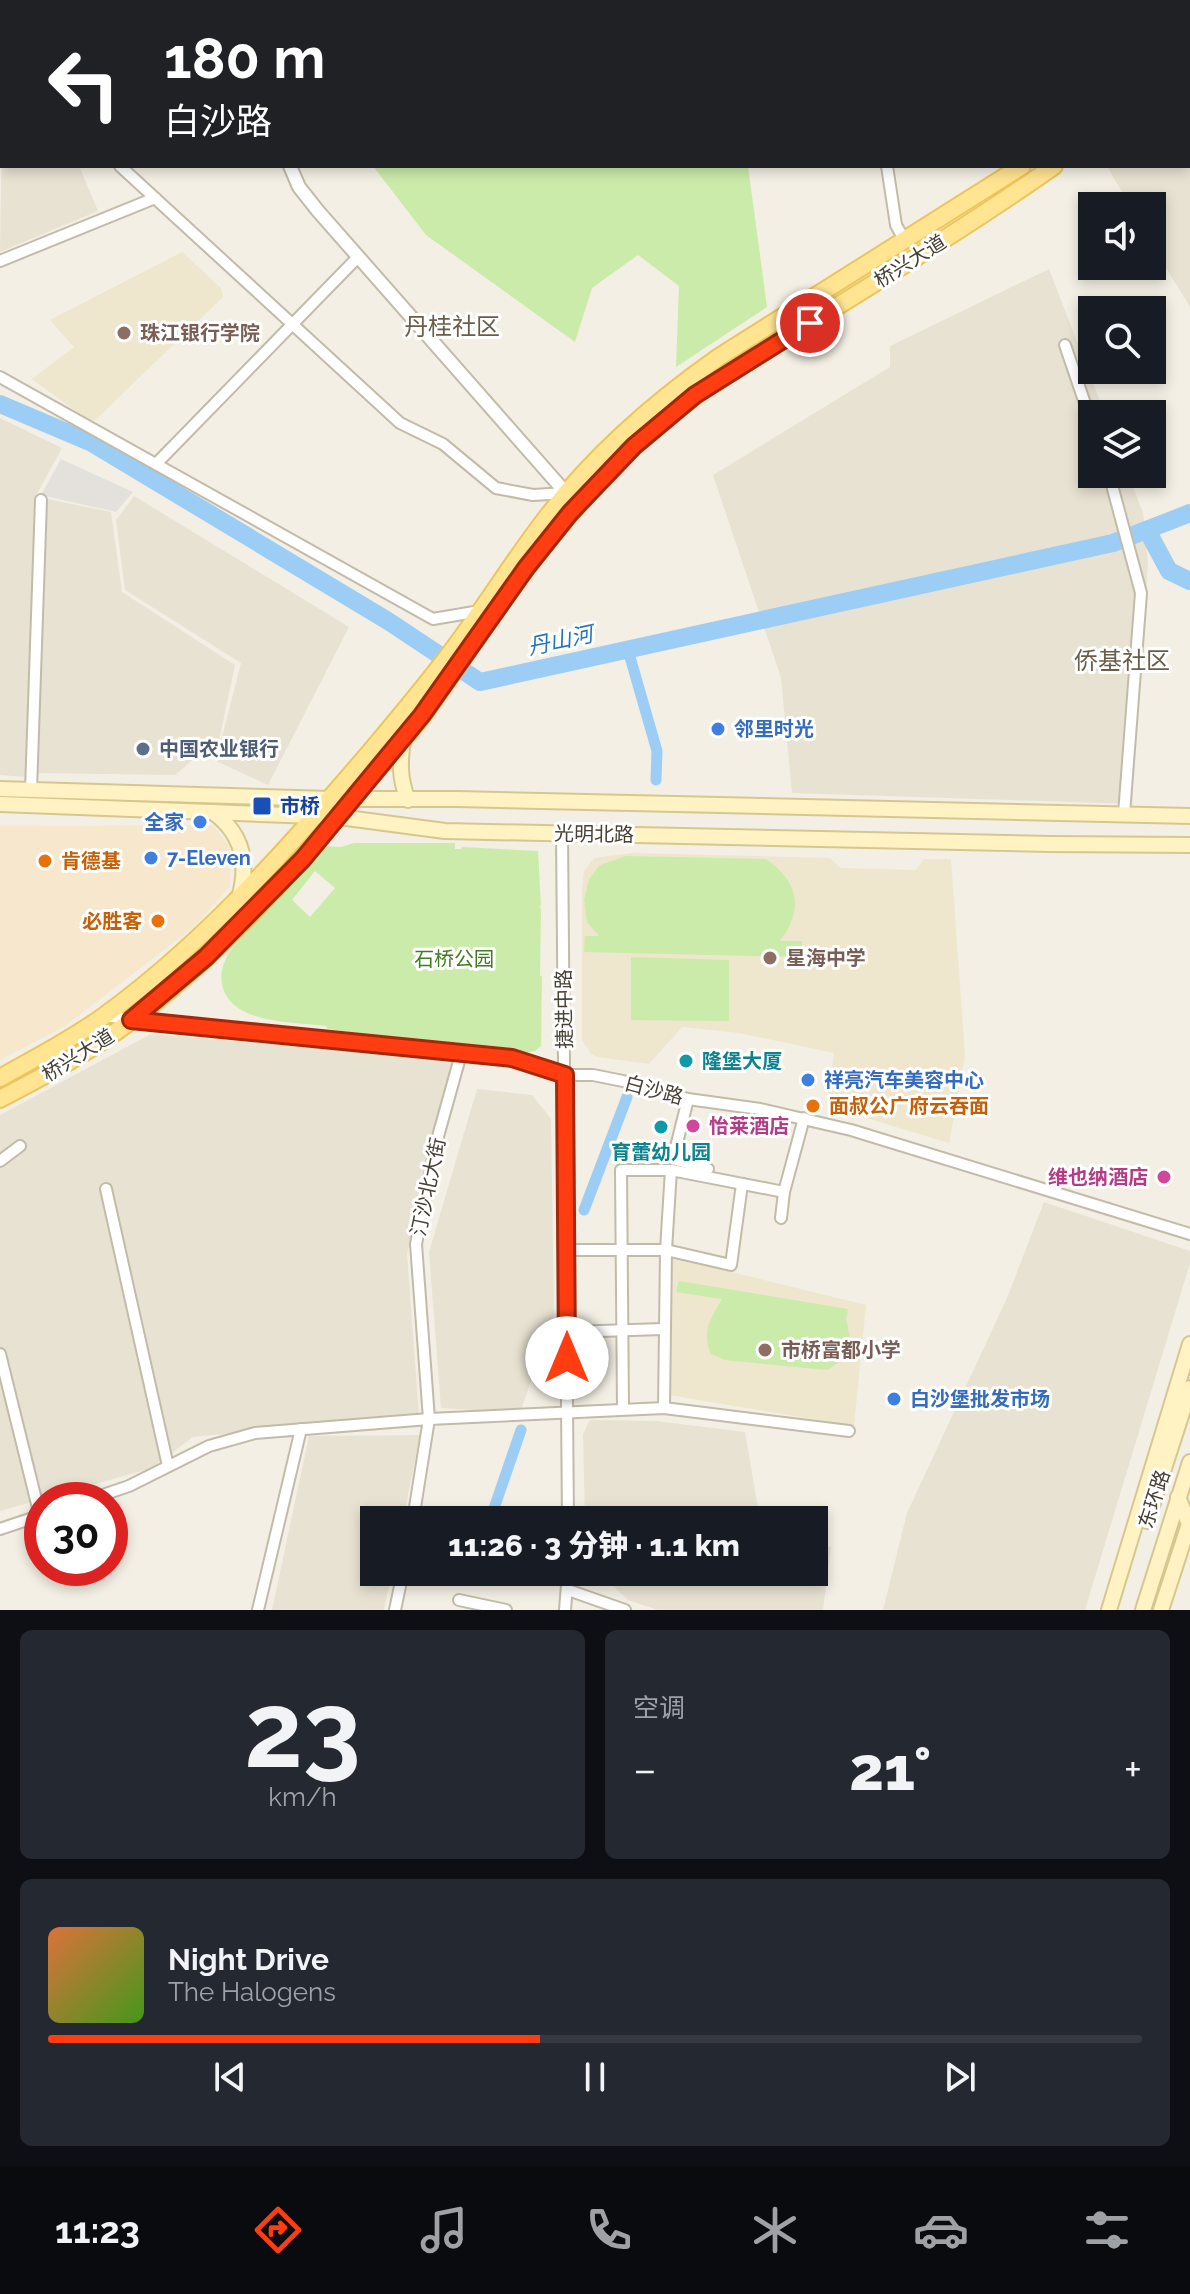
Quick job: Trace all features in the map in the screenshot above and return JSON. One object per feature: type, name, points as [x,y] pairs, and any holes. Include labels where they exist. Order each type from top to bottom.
[{"type":"main road","name":"桥兴大道","points":[[459,653],[480,611],[566,493],[626,430],[685,380],[731,349],[1019,168]]},
{"type":"main road","name":"桥兴大道","points":[[459,653],[570,513],[663,420],[707,387],[954,234],[1051,168]]},
{"type":"main road","points":[[438,681],[459,653]]},
{"type":"main road","name":"桥兴大道","points":[[0,1099],[79,1056],[131,1020],[230,934],[339,817],[403,739],[438,681]]},
{"type":"main road","name":"桥兴大道","points":[[0,1078],[105,1016],[182,953],[239,898],[438,681]]},
{"type":"main road","points":[[403,739],[401,782],[413,800],[415,827]]},
{"type":"main road","name":"光明北路","points":[[0,789],[330,799],[1190,816]]},
{"type":"main road","name":"光明北路","points":[[0,804],[339,817],[445,831],[1190,845]]},
{"type":"main road","points":[[213,812],[232,830],[242,852],[245,874],[239,898]]},
{"type":"main road","points":[[1109,1610],[1186,1369],[1190,1344]]},
{"type":"main road","name":"东环路","points":[[1118,1610],[1186,1411],[1190,1388]]},
{"type":"main road","name":"东环路","points":[[1143,1610],[1190,1462]]},
{"type":"main road","points":[[1161,1610],[1189,1524],[1178,1497]]},
{"type":"street","points":[[122,168],[400,423],[443,444],[496,488],[533,495],[566,493]]},
{"type":"street","points":[[291,168],[299,187],[358,257],[566,493]]},
{"type":"street","points":[[887,168],[896,225],[905,241]]},
{"type":"street","points":[[0,261],[155,198]]},
{"type":"street","points":[[156,464],[358,257]]},
{"type":"street","points":[[1065,345],[1084,400]]},
{"type":"street","points":[[0,377],[433,619],[480,611]]},
{"type":"street","points":[[1114,488],[1141,593],[1124,814]]},
{"type":"street","points":[[31,790],[41,500]]},
{"type":"street","name":"捷进中路","points":[[562,833],[568,1506]]},
{"type":"street","name":"白沙路","points":[[105,1016],[512,1058],[565,1075],[593,1075],[688,1099],[804,1118],[893,1142],[1190,1234]]},
{"type":"street","name":"汀沙北大街","points":[[415,1506],[429,1419],[416,1244],[437,1140],[461,1054]]},
{"type":"street","points":[[688,1099],[673,1159],[708,1169]]},
{"type":"street","points":[[781,1218],[784,1192],[804,1118]]},
{"type":"street","points":[[0,1161],[20,1146]]},
{"type":"street","points":[[623,1409],[621,1170],[671,1170],[784,1192]]},
{"type":"street","points":[[664,1408],[666,1250],[671,1170]]},
{"type":"street","points":[[567,1250],[666,1250],[731,1265],[742,1184]]},
{"type":"street","points":[[106,1189],[168,1466]]},
{"type":"street","points":[[567,1332],[664,1329]]},
{"type":"street","points":[[0,1354],[32,1482]]},
{"type":"street","points":[[128,1486],[209,1446],[255,1433],[429,1419],[664,1408],[849,1431]]},
{"type":"street","points":[[258,1610],[301,1429]]},
{"type":"street","points":[[0,1529],[24,1521]]},
{"type":"street","points":[[395,1610],[400,1586]]},
{"type":"street","points":[[565,1610],[568,1586]]},
{"type":"street","points":[[568,1590],[625,1610]]},
{"type":"street","points":[[459,1600],[506,1610]]},
{"type":"shaded area","points":[[1,168],[80,168],[98,211],[0,252]]},
{"type":"shaded area","points":[[1108,168],[1190,168],[1190,307],[1166,268],[1166,192],[1122,192]]},
{"type":"shaded area","name":"珠江银行学院","points":[[182,252],[221,288],[223,297],[92,423],[32,379],[74,347],[50,320]]},
{"type":"shaded area","points":[[1049,269],[1078,344],[1078,384],[1093,384],[1100,400],[1078,400],[1078,488],[1133,488],[1143,513],[1148,563],[1132,804],[792,793],[781,678],[713,475],[890,367],[890,346]]},
{"type":"shaded area","points":[[0,418],[62,448],[34,499],[27,777],[0,775]]},
{"type":"shaded area","points":[[61,459],[133,492],[116,512],[41,495]]},
{"type":"shaded area","points":[[134,496],[349,627],[268,785],[216,761],[241,663],[125,590],[116,520]]},
{"type":"shaded area","points":[[47,499],[111,512],[122,592],[235,665],[216,755],[197,756],[175,775],[37,773]]},
{"type":"shaded area","points":[[213,825],[229,846],[230,886],[195,926],[65,1026],[0,1060],[0,826]]},
{"type":"shaded area","name":"星海中学","points":[[633,853],[830,858],[841,868],[916,870],[924,859],[951,859],[965,1056],[949,1143],[827,1106],[834,1053],[739,1033],[682,1027],[649,1064],[591,1054],[582,1040],[584,871],[594,858]]},
{"type":"shaded area","points":[[151,1034],[453,1059],[407,1254],[419,1415],[193,1437],[152,1468],[103,1482],[24,1482],[24,1504],[0,1511],[0,1115]]},
{"type":"shaded area","points":[[477,1089],[532,1095],[551,1119],[554,1314],[520,1413],[441,1408],[429,1252]]},
{"type":"shaded area","points":[[1044,1202],[1190,1251],[1190,1263],[1085,1610],[883,1610],[907,1513],[1007,1298]]},
{"type":"shaded area","name":"市桥富都小学","points":[[671,1257],[866,1305],[854,1426],[669,1395]]},
{"type":"shaded area","points":[[590,1420],[656,1421],[745,1432],[758,1506],[585,1506],[583,1434]]},
{"type":"shaded area","points":[[420,1435],[406,1506],[360,1506],[360,1586],[389,1586],[384,1610],[272,1610],[309,1436]]},
{"type":"shaded area","points":[[614,1586],[826,1586],[823,1610],[658,1610],[628,1600]]},
{"type":"green space","points":[[375,168],[748,168],[767,307],[676,367],[679,286],[638,255],[592,288],[575,342],[426,235]]},
{"type":"green space","name":"石桥公园","points":[[354,843],[455,843],[455,849],[538,851],[541,1046],[535,1051],[521,1054],[328,1029],[326,1026],[282,1022],[252,1015],[229,1000],[221,978],[230,951],[322,846],[341,847]],"holes":[[[315,871],[335,888],[310,917],[292,900]]]},
{"type":"green space","points":[[626,856],[766,859],[785,877],[794,897],[793,918],[780,941],[802,941],[802,957],[584,952],[585,936],[599,936],[587,922],[584,900],[589,879],[600,865]]},
{"type":"green space","points":[[631,957],[729,960],[729,1021],[631,1020]]},
{"type":"green space","points":[[679,1281],[848,1309],[846,1319],[850,1337],[847,1350],[841,1361],[827,1370],[725,1360],[711,1354],[707,1339],[711,1319],[722,1299],[676,1292]]},
{"type":"waterway","name":"丹山河","points":[[0,404],[92,443],[388,621],[480,682],[1113,543],[1190,513]]},
{"type":"waterway","points":[[1147,530],[1169,571],[1190,581]]},
{"type":"waterway","points":[[628,650],[657,751],[656,780]]},
{"type":"waterway","points":[[584,1210],[627,1097]]},
{"type":"waterway","points":[[495,1506],[521,1430]]},
{"type":"place","name":"珠江银行学院","points":[[124,333]]},
{"type":"place","name":"邻里时光","points":[[718,729]]},
{"type":"place","name":"中国农业银行","points":[[143,749]]},
{"type":"place","name":"市桥","points":[[262,806]]},
{"type":"place","name":"全家","points":[[200,822]]},
{"type":"place","name":"7-Eleven","points":[[151,858]]},
{"type":"place","name":"肯德基","points":[[45,861]]},
{"type":"place","name":"必胜客","points":[[158,921]]},
{"type":"place","name":"星海中学","points":[[770,958]]},
{"type":"place","name":"隆堡大厦","points":[[686,1061]]},
{"type":"place","name":"祥亮汽车美容中心","points":[[808,1080]]},
{"type":"place","name":"面叔公广府云吞面","points":[[813,1106]]},
{"type":"place","name":"怡莱酒店","points":[[693,1126]]},
{"type":"place","name":"育蕾幼儿园","points":[[661,1127]]},
{"type":"place","name":"维也纳酒店","points":[[1164,1177]]},
{"type":"place","name":"市桥富都小学","points":[[765,1350]]},
{"type":"place","name":"白沙堡批发市场","points":[[894,1399]]},
{"type":"district","name":"丹桂社区","points":[[452,326]]},
{"type":"district","name":"侨基社区","points":[[1122,660]]},
{"type":"route","points":[[567,1358],[565,1075],[512,1058],[131,1020],[206,957],[303,859],[422,715],[526,568],[570,513],[634,446],[695,395],[810,323]]}]
